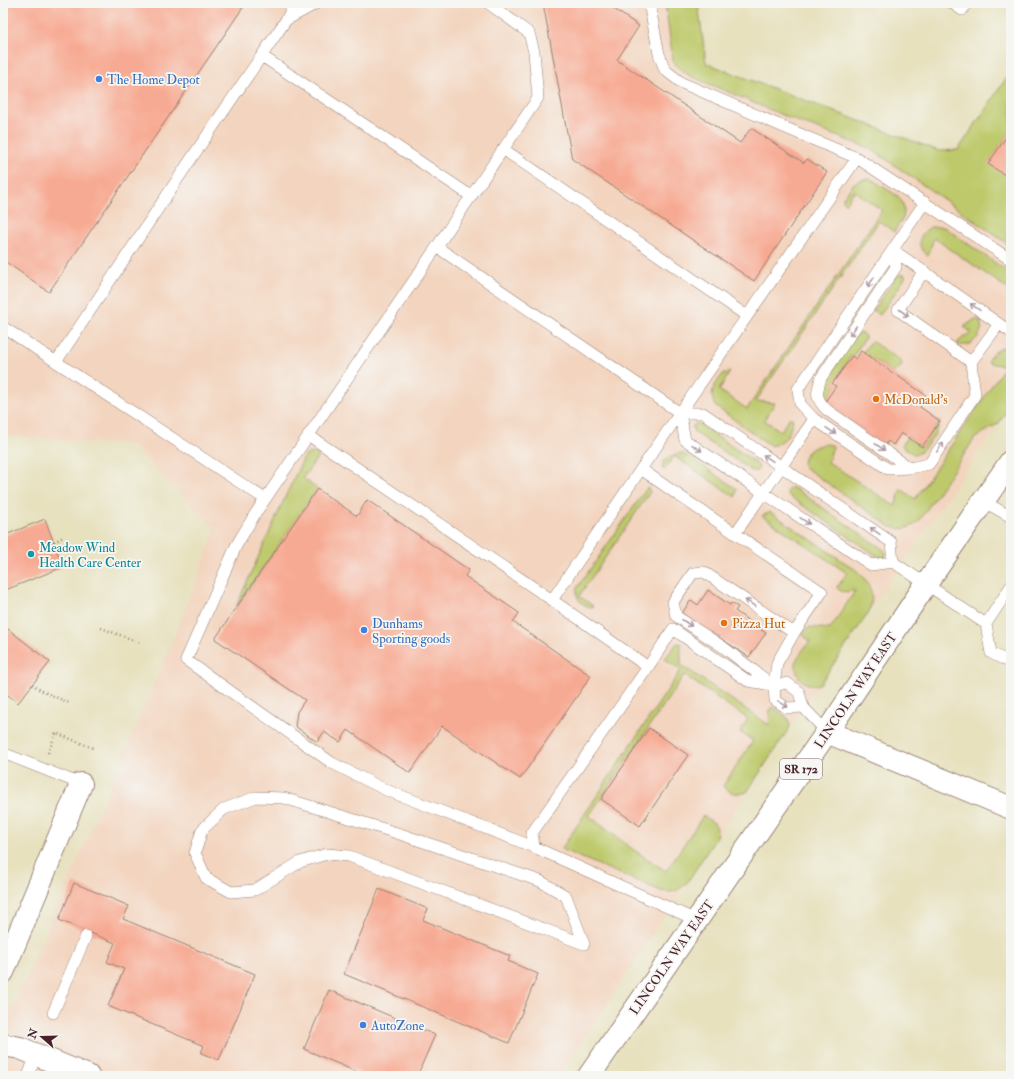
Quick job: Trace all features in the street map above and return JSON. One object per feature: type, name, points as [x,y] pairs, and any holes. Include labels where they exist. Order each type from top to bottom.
[{"type":"main road","name":"LINCOLN WAY EAST","points":[[590,1076],[696,920],[827,732],[926,584],[1011,461]]},
{"type":"main road","points":[[827,732],[1011,808]]},
{"type":"main road","points":[[3,972],[81,784]]},
{"type":"main road","points":[[3,1045],[20,1048],[88,1076]]},
{"type":"lane","points":[[56,362],[187,165],[286,20],[295,3]]},
{"type":"lane","points":[[286,20],[317,3]]},
{"type":"lane","points":[[488,3],[529,33],[534,52],[538,98],[255,514],[236,546],[186,660],[332,763],[386,790],[534,847],[696,920]]},
{"type":"lane","points":[[649,3],[659,54],[665,70],[682,83],[807,138],[857,158],[1011,260]]},
{"type":"lane","points":[[952,3],[962,10],[967,3]]},
{"type":"lane","points":[[262,56],[471,196]]},
{"type":"lane","points":[[503,149],[747,316]]},
{"type":"lane","points":[[552,600],[857,158]]},
{"type":"lane","points":[[925,202],[798,389],[800,404],[814,419],[888,469],[910,468],[929,464],[975,395],[972,362],[999,324]]},
{"type":"lane","points":[[437,248],[680,413],[703,414],[891,542],[892,562]]},
{"type":"lane","points":[[893,250],[1011,332]]},
{"type":"lane","points":[[893,250],[896,267],[821,378],[816,391],[819,402],[827,410],[910,468]]},
{"type":"lane","points":[[924,271],[898,310],[972,362]]},
{"type":"lane","points":[[3,327],[265,499]]},
{"type":"lane","points":[[680,413],[685,440],[870,566],[892,562],[986,624]]},
{"type":"lane","points":[[735,534],[814,419]]},
{"type":"lane","points":[[308,435],[552,600],[648,667]]},
{"type":"lane","points":[[641,469],[822,592],[794,633],[777,663],[774,686],[775,700],[787,708],[803,707]]},
{"type":"lane","points":[[983,501],[1011,517]]},
{"type":"lane","points":[[774,686],[723,647],[676,616],[673,602],[693,573],[704,572],[794,633]]},
{"type":"lane","points":[[1011,586],[986,624],[991,653],[1011,663]]},
{"type":"lane","points":[[534,847],[532,833],[673,629],[748,681],[774,686],[787,683],[799,692],[803,707],[827,732]]},
{"type":"lane","points":[[3,753],[81,784]]},
{"type":"lane","points":[[256,797],[284,798],[400,834],[540,881],[566,896],[584,944],[348,856],[327,854],[300,862],[255,890],[231,892],[206,878],[194,853],[202,830],[224,809],[256,797]]},
{"type":"lane","points":[[53,1013],[86,936]]},
{"type":"lane","points":[[28,1076],[36,1055]]},
{"type":"path","points":[[61,544],[54,542],[63,537]]},
{"type":"path","points":[[100,628],[139,642]]},
{"type":"path","points":[[32,684],[40,690],[69,703]]},
{"type":"path","points":[[42,769],[56,733],[95,749]]},
{"type":"shaded area","points":[[3,3],[698,3],[706,63],[939,151],[1011,203],[1011,405],[776,747],[559,1076],[3,1076],[3,1031],[156,680],[196,582],[215,528],[132,445],[3,436]]},
{"type":"green space","points":[[665,3],[698,3],[706,63],[939,151],[958,150],[1011,71],[1011,130],[989,163],[1011,179],[1011,246],[871,149],[799,122],[690,76],[680,69],[673,61]]},
{"type":"green space","points":[[868,179],[873,180],[899,197],[903,204],[903,218],[894,232],[879,221],[756,401],[775,403],[764,420],[781,431],[789,418],[792,418],[793,420],[790,430],[784,440],[771,446],[715,406],[712,392],[724,373],[730,372],[719,390],[747,409],[882,210],[854,191],[845,204],[843,201],[843,198],[854,183]]},
{"type":"green space","points":[[931,227],[944,227],[1011,274],[1011,291],[934,238],[928,256],[921,248],[920,240],[923,233]]},
{"type":"green space","points":[[902,274],[905,275],[905,278],[880,315],[873,310],[896,277]]},
{"type":"green space","points":[[975,319],[978,319],[981,324],[980,334],[968,345],[957,344],[971,332],[964,327]]},
{"type":"green space","points":[[861,333],[865,336],[865,338],[853,357],[851,356],[833,384],[836,386],[824,403],[822,399],[822,385],[855,336]]},
{"type":"green space","points":[[871,341],[901,361],[902,363],[900,368],[893,373],[863,352]]},
{"type":"green space","points":[[1005,347],[1011,348],[1011,405],[999,423],[975,438],[919,521],[912,526],[903,529],[891,527],[804,467],[804,457],[811,449],[821,445],[832,445],[833,447],[828,462],[895,506],[901,489],[915,499],[1005,366],[989,363],[988,361],[995,352]]},
{"type":"green space","points":[[940,421],[934,435],[919,453],[915,455],[902,446],[907,437],[922,447]]},
{"type":"green space","points":[[696,423],[756,463],[759,467],[757,471],[752,471],[694,432],[693,426]]},
{"type":"green space","points":[[310,453],[319,455],[303,478],[317,489],[235,609],[303,459]]},
{"type":"green space","points":[[681,453],[690,457],[737,489],[735,497],[674,456],[664,470],[662,468],[668,457]]},
{"type":"green space","points":[[647,488],[650,492],[579,596],[593,606],[585,605],[578,599],[577,588]]},
{"type":"green space","points":[[789,488],[794,488],[884,550],[886,553],[885,558],[880,558],[789,496],[787,492]]},
{"type":"green space","points":[[770,512],[856,570],[868,584],[870,589],[872,600],[869,612],[820,684],[811,685],[804,682],[799,677],[795,668],[796,661],[810,641],[803,635],[804,632],[809,627],[830,629],[855,591],[840,591],[837,587],[847,573],[762,516]]},
{"type":"green space","points":[[677,643],[681,643],[681,665],[769,725],[770,710],[773,707],[789,719],[790,727],[747,792],[737,794],[731,792],[723,786],[753,741],[740,732],[748,719],[684,675],[589,816],[631,848],[666,871],[703,816],[714,823],[717,828],[716,838],[686,884],[677,890],[669,892],[661,891],[563,850],[562,848],[681,670],[665,659]]},
{"type":"building","name":"The Home Depot","points":[[3,3],[246,3],[49,292],[3,260]]},
{"type":"building","points":[[543,3],[609,3],[608,5],[639,26],[617,60],[740,143],[751,128],[804,163],[807,159],[827,172],[754,281],[572,159]]},
{"type":"building","points":[[1011,130],[1011,179],[988,164]]},
{"type":"building","name":"McDonald's","points":[[861,351],[927,396],[920,407],[940,421],[922,447],[901,433],[893,445],[888,441],[883,449],[824,403],[836,386],[832,384],[852,356],[856,359]]},
{"type":"building","name":"Dunhams Sporting goods","points":[[317,489],[357,516],[367,500],[469,570],[465,576],[519,613],[513,622],[591,676],[520,779],[442,726],[410,773],[348,730],[340,742],[324,732],[317,742],[295,726],[297,712],[305,700],[215,639]]},
{"type":"building","name":"Meadow Wind Health Care Center","points":[[45,519],[63,567],[3,591],[3,536]]},
{"type":"building","name":"Pizza Hut","points":[[708,590],[730,605],[731,603],[738,607],[735,611],[766,633],[749,657],[717,636],[716,637],[682,613],[691,600],[698,605]]},
{"type":"building","points":[[3,625],[50,662],[18,703],[3,691]]},
{"type":"building","points":[[649,728],[688,755],[640,826],[601,799]]},
{"type":"building","points":[[74,883],[129,906],[123,919],[255,974],[219,1060],[201,1053],[204,1046],[108,1006],[124,969],[107,962],[115,943],[59,920]]},
{"type":"building","points":[[379,889],[428,909],[423,920],[510,956],[508,961],[538,974],[509,1043],[344,974]]},
{"type":"building","name":"AutoZone","points":[[329,990],[435,1035],[417,1076],[366,1076],[304,1049]]},
{"type":"place","name":"The Home Depot","points":[[99,79]]},
{"type":"place","name":"McDonald's","points":[[876,399]]},
{"type":"place","name":"Meadow Wind Health Care Center","points":[[31,554]]},
{"type":"place","name":"Pizza Hut","points":[[724,623]]},
{"type":"place","name":"Dunhams Sporting goods","points":[[364,630]]},
{"type":"place","name":"AutoZone","points":[[363,1025]]}]
